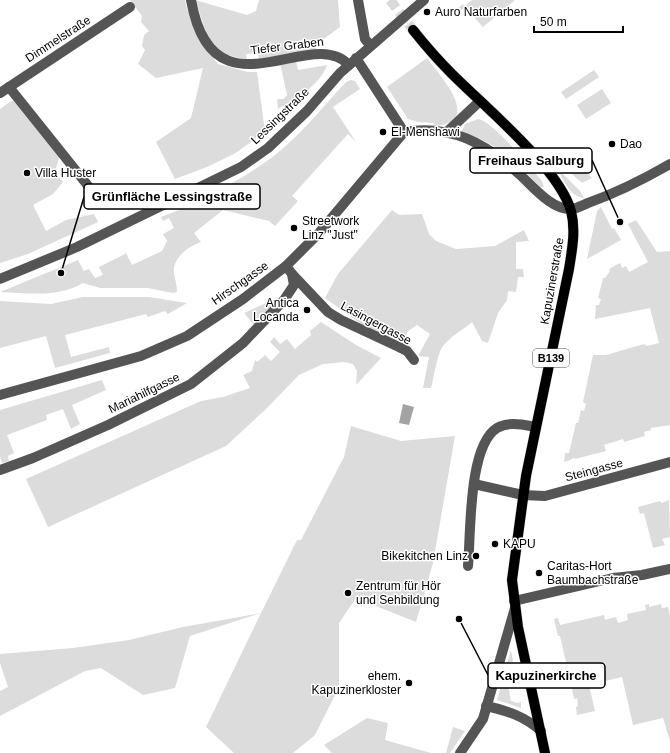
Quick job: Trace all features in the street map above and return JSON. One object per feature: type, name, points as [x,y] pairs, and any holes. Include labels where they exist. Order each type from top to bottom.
[{"type":"main road","name":"Kapuzinerstraße","points":[[413,30],[439,61],[532,152],[552,178],[570,209],[573,225],[569,269],[523,495],[513,569],[514,604],[540,731]]},
{"type":"main road","name":"B139","points":[[540,731],[545,753]]},
{"type":"street","name":"Tiefer Graben","points":[[191,0],[196,23],[200,33],[212,50],[228,60],[248,64],[329,54],[352,61]]},
{"type":"street","points":[[358,0],[365,39],[370,45]]},
{"type":"street","name":"Lessingstraße","points":[[0,279],[77,247],[241,167],[268,148],[307,111],[352,61],[424,0]]},
{"type":"street","name":"Dimmelstraße","points":[[0,93],[130,7]]},
{"type":"street","points":[[352,61],[404,132],[448,131],[480,144],[519,173],[541,196],[555,204],[570,209],[645,178],[670,164]]},
{"type":"street","points":[[9,87],[97,196]]},
{"type":"street","points":[[448,131],[480,101]]},
{"type":"street","name":"Hirschgasse","points":[[0,395],[141,356],[165,347],[187,336],[243,298],[289,270],[404,132]]},
{"type":"street","name":"Lasingergasse","points":[[289,270],[328,312],[341,320],[399,347],[406,351],[414,360]]},
{"type":"street","name":"Mariahilfgasse","points":[[0,470],[33,458],[108,425],[191,384],[243,343],[278,308],[290,293],[294,285],[289,270]]},
{"type":"street","points":[[468,566],[474,484],[479,454],[485,440],[492,431],[501,426],[511,424],[536,427]]},
{"type":"street","name":"Steingasse","points":[[523,495],[550,495],[670,462]]},
{"type":"street","points":[[474,484],[523,495]]},
{"type":"street","points":[[514,604],[613,578],[642,575],[670,569]]},
{"type":"street","name":"Kapuzinerstraße","points":[[460,753],[480,723],[514,604]]},
{"type":"street","points":[[486,706],[516,714],[528,720],[540,731]]},
{"type":"shaded area","points":[[130,0],[185,0],[190,19],[194,27],[218,64],[248,72],[257,72],[265,132],[234,154],[207,167],[175,179],[156,142],[191,118],[203,68],[156,78],[138,64],[145,50],[142,46],[144,35],[149,31],[141,22],[142,16]]},
{"type":"shaded area","points":[[195,0],[247,15],[256,11],[259,0],[338,0],[340,27],[317,44],[316,51],[259,59],[258,53],[246,54],[247,60],[221,53],[209,40]]},
{"type":"shaded area","points":[[472,0],[515,0],[483,27],[466,8],[455,11],[463,4],[465,6]]},
{"type":"shaded area","points":[[427,58],[448,86],[454,97],[457,107],[456,116],[449,123],[435,126],[434,123],[418,122],[408,119],[387,87]]},
{"type":"shaded area","points":[[296,61],[298,70],[327,65],[319,79],[307,91],[278,109],[277,99],[284,99],[287,95],[280,63]]},
{"type":"shaded area","points":[[594,70],[599,77],[566,99],[561,92]]},
{"type":"shaded area","points":[[351,80],[355,81],[360,89],[333,107],[356,142],[348,134],[292,196],[298,201],[275,226],[269,221],[223,210],[194,233],[201,242],[191,246],[182,253],[174,268],[177,292],[173,293],[148,288],[100,288],[83,283],[73,288],[53,293],[32,294],[0,292],[78,260],[84,271],[89,269],[95,278],[103,275],[99,267],[126,253],[132,265],[162,251],[167,241],[163,234],[174,228],[169,218],[163,221],[161,217],[207,197],[269,160],[298,134],[346,82]]},
{"type":"shaded area","points":[[602,89],[611,103],[586,119],[577,105]]},
{"type":"shaded area","points":[[11,101],[18,101],[60,155],[55,172],[63,182],[53,194],[33,205],[46,231],[66,220],[94,214],[98,222],[28,254],[0,263],[0,109]]},
{"type":"shaded area","points":[[478,119],[493,128],[512,146],[542,181],[544,187],[540,187],[514,161],[494,147],[473,136],[461,133],[465,124]]},
{"type":"shaded area","points":[[580,165],[592,178],[582,183],[571,173]]},
{"type":"shaded area","points":[[556,167],[580,191],[584,198],[579,197],[570,191]]},
{"type":"shaded area","points":[[601,207],[612,229],[614,228],[621,240],[587,259],[597,211]]},
{"type":"shaded area","points":[[392,210],[399,215],[422,214],[429,234],[436,241],[456,249],[495,246],[524,230],[529,241],[516,242],[516,269],[523,269],[524,277],[518,277],[516,292],[508,291],[507,300],[498,313],[488,343],[482,341],[472,322],[453,336],[446,342],[441,350],[437,360],[431,388],[423,388],[429,357],[418,356],[430,334],[417,325],[408,331],[402,345],[368,329],[325,298],[338,274]]},
{"type":"shaded area","points":[[636,220],[657,252],[670,251],[670,425],[651,428],[651,430],[644,432],[645,436],[624,442],[623,439],[604,445],[606,451],[564,462],[565,453],[569,453],[576,423],[578,423],[581,410],[584,411],[586,404],[583,402],[593,355],[606,355],[644,344],[647,346],[659,343],[650,308],[595,319],[596,305],[599,305],[601,299],[598,298],[603,278],[605,278],[610,271],[609,269],[620,263],[622,268],[626,266],[629,272],[648,262],[628,224]]},
{"type":"shaded area","points":[[83,297],[149,297],[187,303],[168,314],[165,311],[148,317],[146,314],[65,335],[71,357],[109,347],[110,353],[55,368],[46,336],[0,348],[0,301],[51,304]]},
{"type":"shaded area","points":[[275,299],[277,301],[254,325],[244,313]]},
{"type":"shaded area","points":[[321,322],[356,345],[381,358],[356,385],[357,371],[353,364],[344,362],[323,364],[299,375],[267,408],[226,446],[48,527],[26,479],[201,401],[223,397],[250,388],[243,375],[252,371],[255,360],[257,362],[265,355],[271,361],[280,352],[270,342],[274,337],[280,344],[287,339],[295,349],[311,335],[310,331]]},
{"type":"shaded area","points":[[102,380],[106,390],[72,405],[80,424],[71,429],[63,409],[46,415],[47,420],[7,435],[14,453],[8,456],[9,461],[2,463],[0,456],[0,410]]},
{"type":"shaded area","points":[[403,404],[414,407],[409,425],[399,423]]},
{"type":"shaded area","name":"Zentrum für Hör und Sehbildung","points":[[351,426],[401,441],[455,436],[433,563],[416,622],[356,598],[339,623],[339,687],[315,735],[293,753],[234,753],[206,727],[297,540],[301,540],[344,457]]},
{"type":"shaded area","points":[[669,500],[670,537],[662,539],[665,545],[653,548],[644,513],[640,514],[638,507],[660,501],[662,503]]},
{"type":"shaded area","points":[[649,604],[649,607],[661,604],[662,608],[668,607],[670,617],[670,741],[663,718],[633,725],[622,677],[589,685],[595,711],[577,715],[577,698],[574,699],[570,679],[572,679],[571,671],[568,671],[560,636],[558,636],[554,619],[558,618],[560,625],[604,615],[605,620],[616,617],[618,623],[628,620],[627,614],[646,610],[645,605]]},
{"type":"shaded area","points":[[261,613],[190,636],[175,688],[143,695],[101,668],[85,671],[0,716],[0,691],[8,687],[0,663],[0,654],[73,648],[129,640],[183,627]]},
{"type":"shaded area","points":[[511,650],[513,661],[507,665],[506,675],[511,701],[517,703],[521,702],[521,708],[497,700]]},
{"type":"shaded area","points":[[367,718],[388,723],[385,740],[431,753],[332,753],[324,745]]},
{"type":"shaded area","points":[[453,727],[465,731],[450,753],[446,753]]},
{"type":"tunnel","points":[[390,0],[413,30]]},
{"type":"place","name":"Auro Naturfarben","points":[[427,12]]},
{"type":"place","name":"El-Menshawi","points":[[383,132]]},
{"type":"place","name":"Dao","points":[[612,144]]},
{"type":"place","name":"Villa Huster","points":[[27,173]]},
{"type":"place","name":"Freihaus Salburg","points":[[620,222]]},
{"type":"place","name":"Streetwork Linz \"Just\"","points":[[294,228]]},
{"type":"place","name":"Grünfläche Lessingstraße","points":[[61,273]]},
{"type":"place","name":"Antica Locanda","points":[[307,310]]},
{"type":"place","name":"KAPU","points":[[495,544]]},
{"type":"place","name":"Bikekitchen Linz","points":[[476,556]]},
{"type":"place","name":"Caritas-Hort Baumbachstraße","points":[[539,573]]},
{"type":"place","name":"Zentrum für Hör und Sehbildung","points":[[348,593]]},
{"type":"place","name":"Kapuzinerkirche","points":[[459,619]]},
{"type":"place","name":"ehem. Kapuzinerkloster","points":[[409,683]]}]
